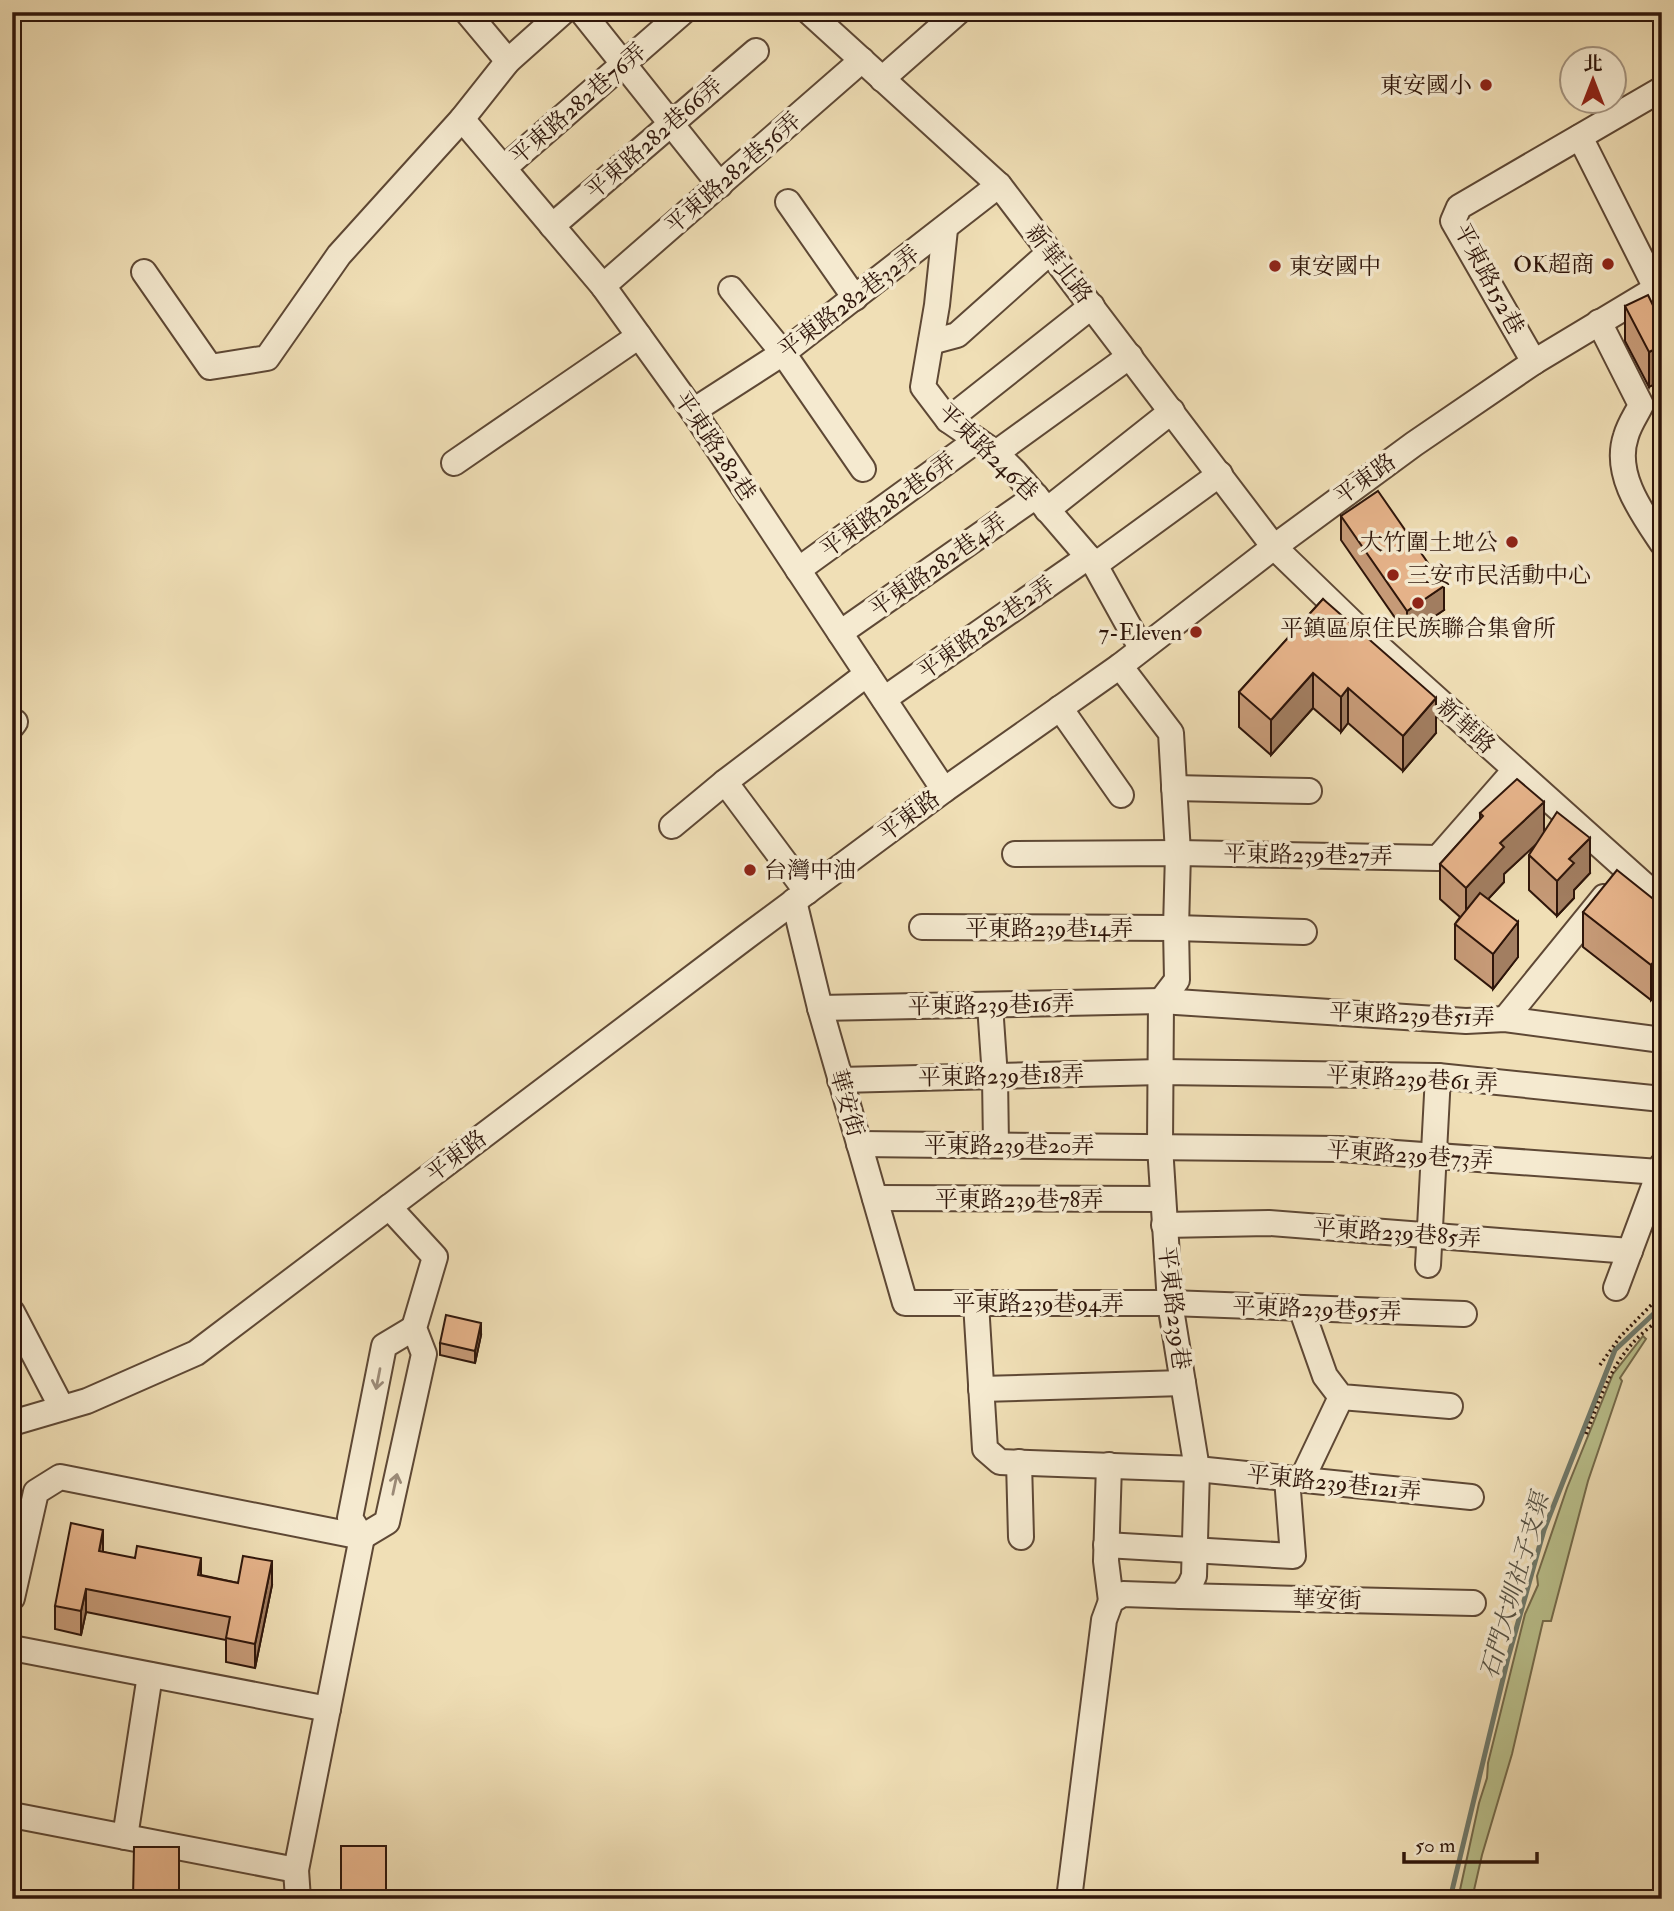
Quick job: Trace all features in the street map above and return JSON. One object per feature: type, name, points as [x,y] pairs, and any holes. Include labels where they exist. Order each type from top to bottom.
[{"type":"street","points":[[467,12],[508,61]]},
{"type":"street","points":[[144,272],[210,367],[267,358],[339,256],[463,119],[508,61],[562,12]]},
{"type":"street","points":[[582,12],[720,185]]},
{"type":"street","name":"平東路282巷76弄","points":[[504,168],[683,12]]},
{"type":"street","name":"新華北路","points":[[809,12],[999,186],[1274,547]]},
{"type":"street","points":[[882,79],[958,12]]},
{"type":"street","name":"平東路282巷66弄","points":[[552,226],[670,122],[756,51]]},
{"type":"street","name":"平東路282巷56弄","points":[[603,286],[862,60]]},
{"type":"street","points":[[1659,286],[1580,137],[1662,89]]},
{"type":"street","name":"平東路282巷","points":[[463,119],[603,286],[693,411],[944,790]]},
{"type":"street","name":"平東路152巷","points":[[1534,362],[1453,221],[1460,207],[1580,137]]},
{"type":"street","name":"平東路282巷32弄","points":[[693,411],[783,353],[999,186]]},
{"type":"street","points":[[788,202],[855,298]]},
{"type":"street","name":"平東路246巷","points":[[945,229],[923,387],[948,419],[986,447],[1042,503],[1091,561],[1141,648]]},
{"type":"street","points":[[931,342],[957,335],[1051,252]]},
{"type":"street","name":"平東路","points":[[12,1423],[87,1401],[196,1353],[800,897],[944,790],[1120,666],[1274,547],[1414,444],[1534,362],[1659,286]]},
{"type":"street","points":[[731,289],[783,353],[863,469]]},
{"type":"street","points":[[948,419],[1092,306]]},
{"type":"street","points":[[1599,322],[1651,400],[1625,437],[1623,467],[1637,506],[1662,543]]},
{"type":"street","points":[[454,463],[639,336]]},
{"type":"street","name":"平東路282巷6弄","points":[[798,570],[1130,356]]},
{"type":"street","name":"平東路282巷4弄","points":[[840,633],[1042,503],[1172,411]]},
{"type":"street","name":"平東路282巷2弄","points":[[884,699],[1220,474]]},
{"type":"street","name":"新華路","points":[[1274,547],[1360,631],[1662,901]]},
{"type":"street","name":"平東路239巷","points":[[1120,666],[1171,733],[1178,853],[1175,928],[1177,980],[1161,1001],[1160,1146],[1170,1303],[1197,1469],[1194,1576],[1191,1585],[1181,1596]]},
{"type":"street","points":[[673,826],[725,782],[867,674]]},
{"type":"street","points":[[1060,708],[1121,795]]},
{"type":"street","name":"平東路239巷27弄","points":[[1016,854],[1178,853],[1438,858],[1515,770]]},
{"type":"street","points":[[725,782],[800,897]]},
{"type":"street","points":[[1174,788],[1308,791]]},
{"type":"street","points":[[1505,1019],[1626,870]]},
{"type":"street","name":"華安街","points":[[800,897],[820,1008],[905,1303]]},
{"type":"street","name":"平東路239巷14弄","points":[[922,928],[1175,928],[1304,932]]},
{"type":"street","name":"平東路239巷51弄","points":[[1161,1001],[1466,1021],[1505,1019],[1662,1040]]},
{"type":"street","name":"平東路239巷16弄","points":[[820,1008],[1161,1001]]},
{"type":"street","points":[[990,1005],[996,1145]]},
{"type":"street","name":"平東路239巷61 弄","points":[[1161,1072],[1438,1076],[1662,1099]]},
{"type":"street","name":"平東路239巷18弄","points":[[841,1080],[1161,1072]]},
{"type":"street","points":[[1428,1265],[1438,1076]]},
{"type":"street","name":"平東路239巷20弄","points":[[859,1144],[1160,1146]]},
{"type":"street","name":"平東路239巷73弄","points":[[1160,1146],[1339,1149],[1660,1168]]},
{"type":"street","points":[[1616,1288],[1660,1168]]},
{"type":"street","name":"平東路239巷78弄","points":[[875,1198],[1162,1199]]},
{"type":"street","points":[[12,1598],[36,1492],[60,1477],[362,1537],[387,1522],[424,1354],[414,1328],[435,1257],[389,1207]]},
{"type":"street","name":"平東路239巷85弄","points":[[1164,1225],[1269,1223],[1630,1251]]},
{"type":"street","name":"平東路239巷94弄","points":[[905,1303],[1170,1303]]},
{"type":"street","points":[[976,1303],[981,1389],[1183,1383]]},
{"type":"street","name":"平東路239巷95弄","points":[[1170,1303],[1464,1314]]},
{"type":"street","points":[[1301,1308],[1325,1376],[1341,1397],[1450,1406]]},
{"type":"street","points":[[12,1312],[62,1409]]},
{"type":"street","points":[[298,1899],[296,1870],[362,1537],[350,1518],[384,1346],[414,1328]]},
{"type":"street","name":"平東路239巷121弄","points":[[981,1389],[985,1449],[1000,1462],[1197,1469],[1471,1497]]},
{"type":"street","points":[[1106,1545],[1293,1556],[1295,1479],[1341,1397]]},
{"type":"street","points":[[1020,1462],[1021,1536]]},
{"type":"street","points":[[1069,1899],[1104,1620],[1111,1601],[1106,1561],[1109,1465]]},
{"type":"street","points":[[1111,1601],[1123,1594],[1181,1596]]},
{"type":"street","name":"華安街","points":[[1181,1596],[1473,1603]]},
{"type":"street","points":[[12,1648],[328,1709]]},
{"type":"street","points":[[125,1837],[150,1675]]},
{"type":"street","points":[[12,1815],[296,1870]]},
{"type":"path","points":[[1600,1365],[1620,1337],[1656,1300],[1662,1298]]},
{"type":"path","points":[[1586,1434],[1610,1374],[1623,1353],[1641,1332],[1662,1318]]},
{"type":"green space","points":[[1643,1336],[1646,1339],[1620,1378],[1622,1381],[1588,1481],[1551,1621],[1543,1621],[1512,1754],[1472,1899],[1458,1899],[1487,1778],[1488,1763],[1525,1614],[1538,1585],[1537,1576],[1567,1488],[1613,1374]]},
{"type":"building","points":[[1648,295],[1662,324],[1662,346],[1649,352],[1625,306]]},
{"type":"building","points":[[1378,491],[1444,586],[1407,611],[1341,516]]},
{"type":"building","points":[[1323,599],[1436,698],[1403,736],[1348,688],[1341,697],[1313,673],[1271,720],[1239,692]]},
{"type":"building","points":[[1517,779],[1544,802],[1500,843],[1504,847],[1466,888],[1440,864],[1483,816],[1480,813]]},
{"type":"building","points":[[1557,812],[1590,838],[1569,859],[1574,863],[1557,881],[1529,855]]},
{"type":"building","points":[[1617,870],[1662,906],[1662,963],[1656,959],[1651,965],[1583,912]]},
{"type":"building","points":[[1480,893],[1518,922],[1493,954],[1455,924]]},
{"type":"building","points":[[446,1315],[481,1323],[475,1351],[440,1343]]},
{"type":"building","points":[[71,1523],[103,1530],[99,1551],[135,1558],[137,1546],[201,1558],[198,1575],[238,1583],[243,1556],[272,1561],[255,1644],[226,1638],[230,1617],[86,1589],[81,1611],[55,1606]]},
{"type":"building","points":[[341,1846],[386,1846],[386,1899],[341,1899]]},
{"type":"building","points":[[134,1847],[179,1847],[179,1899],[133,1899]]},
{"type":"waterway","name":"石門大圳社子支渠","points":[[1450,1899],[1508,1658],[1544,1530],[1615,1350],[1662,1306]]},
{"type":"place","name":"東安國小","points":[[1486,85]]},
{"type":"place","name":"OK超商","points":[[1608,264]]},
{"type":"place","name":"東安國中","points":[[1275,266]]},
{"type":"place","name":"大竹圍土地公","points":[[1512,542]]},
{"type":"place","name":"三安市民活動中心","points":[[1393,575]]},
{"type":"place","name":"平鎮區原住民族聯合集會所","points":[[1418,603]]},
{"type":"place","name":"7-Eleven","points":[[1196,632]]},
{"type":"place","name":"台灣中油","points":[[750,870]]}]
